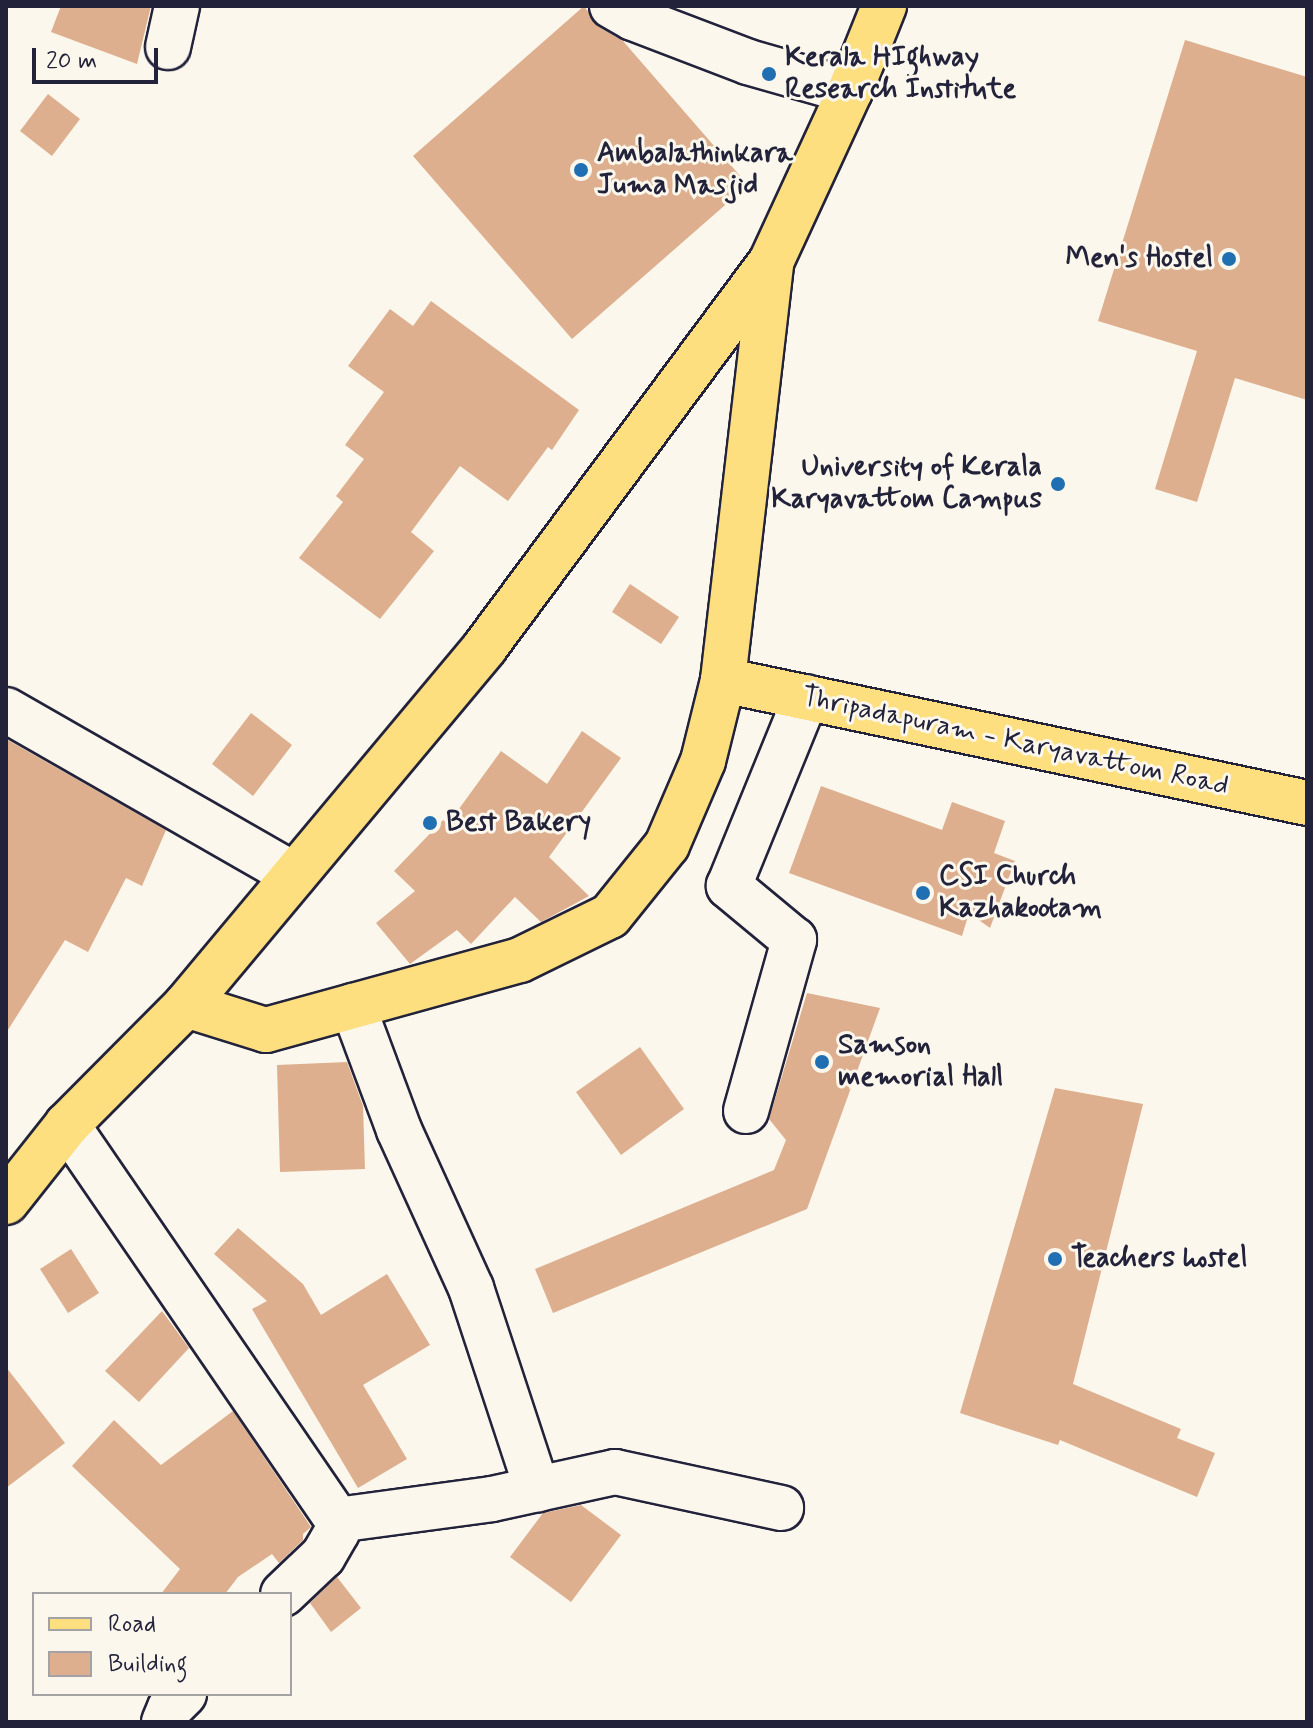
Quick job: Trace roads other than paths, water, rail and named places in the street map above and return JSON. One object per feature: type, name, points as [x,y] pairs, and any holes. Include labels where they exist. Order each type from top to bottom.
[{"type":"main road","points":[[6,1202],[67,1125],[186,1005],[485,647],[771,262],[850,91],[884,6]]},
{"type":"main road","points":[[186,1005],[266,1030],[520,960],[610,916],[667,845],[703,761],[723,680],[771,262]]},
{"type":"main road","name":"Thripadapuram - Karyavattom Road","points":[[723,680],[1307,803]]},
{"type":"street","points":[[612,6],[633,18],[748,62],[850,91]]},
{"type":"street","points":[[746,1111],[794,940],[729,886],[806,697]]},
{"type":"street","points":[[6,710],[294,875]]},
{"type":"street","points":[[353,1006],[399,1130],[471,1288],[537,1489]]},
{"type":"street","points":[[67,1125],[337,1520],[337,1532],[323,1556],[285,1592]]},
{"type":"street","points":[[337,1520],[492,1499],[615,1472],[781,1508]]},
{"type":"street","points":[[164,1722],[170,1708],[182,1696]]},
{"type":"place","name":"Kerala HIghway Research Institute","points":[[769,74]]},
{"type":"place","name":"Ambalathinkara Juma Masjid","points":[[581,170]]},
{"type":"place","name":"Men's Hostel","points":[[1229,259]]},
{"type":"place","name":"University of Kerala Karyavattom Campus","points":[[1058,484]]},
{"type":"place","name":"Best Bakery","points":[[430,823]]},
{"type":"place","name":"CSI Church Kazhakootam","points":[[923,893]]},
{"type":"place","name":"Samson memorial Hall","points":[[822,1062]]},
{"type":"place","name":"Teachers hostel","points":[[1055,1259]]}]
